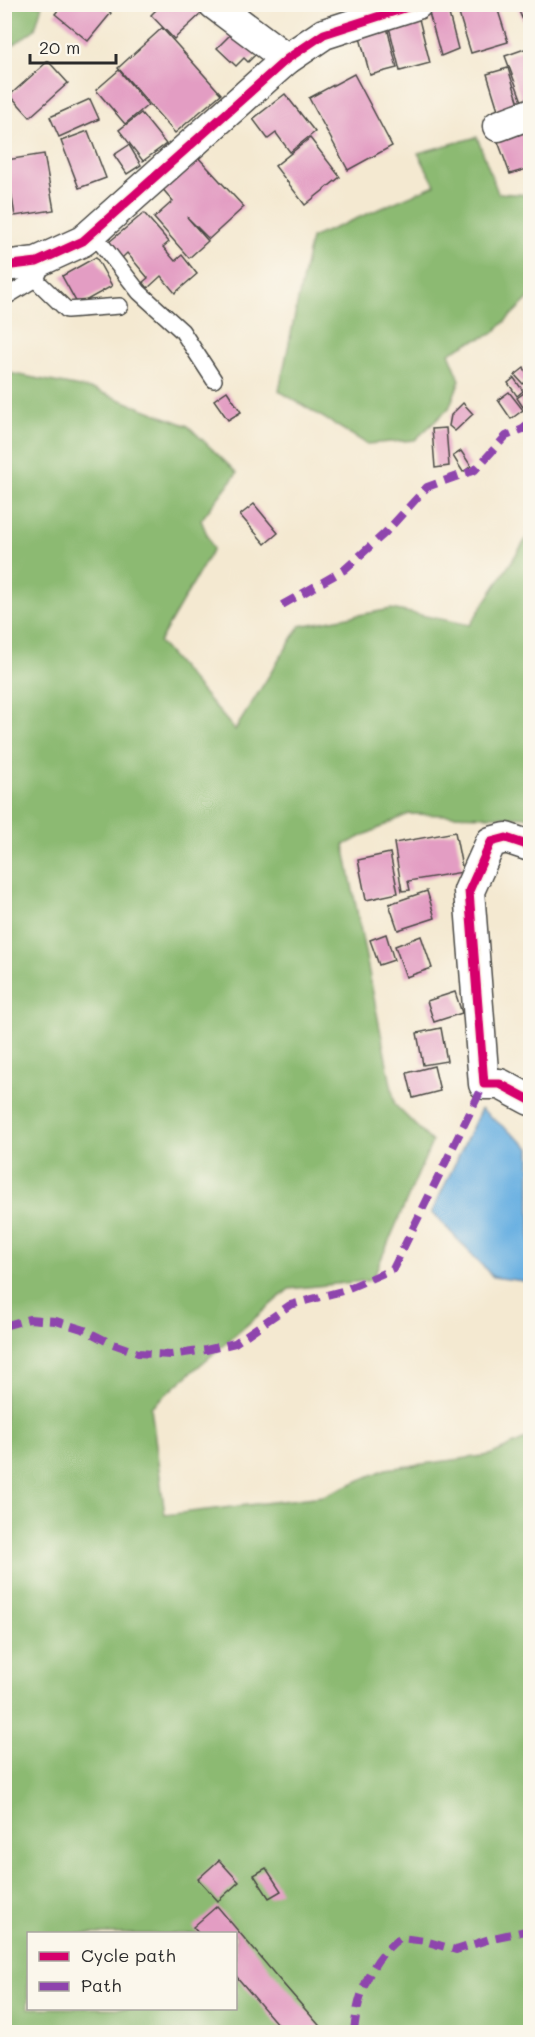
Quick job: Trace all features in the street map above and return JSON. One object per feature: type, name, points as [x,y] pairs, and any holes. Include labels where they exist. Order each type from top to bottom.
[{"type":"street","points":[[214,4],[287,60]]},
{"type":"street","points":[[4,266],[37,262],[41,268],[82,241],[287,60],[324,34],[417,4]]},
{"type":"street","points":[[498,126],[531,114]]},
{"type":"street","points":[[531,846],[506,838],[491,842],[469,891],[484,1084],[500,1084],[531,1100]]},
{"type":"lane","points":[[92,232],[139,292],[182,331],[214,380]]},
{"type":"lane","points":[[4,298],[41,268],[48,294],[67,310],[120,306]]},
{"type":"green space","points":[[5,4],[42,5],[35,29],[5,51]]},
{"type":"green space","points":[[477,137],[498,193],[530,195],[530,297],[492,334],[449,353],[460,380],[449,408],[415,440],[367,444],[279,391],[311,238],[435,185],[418,153]]},
{"type":"green space","points":[[4,372],[95,390],[188,426],[237,473],[201,520],[213,549],[159,642],[235,730],[300,626],[391,609],[470,625],[530,533],[530,817],[408,814],[344,845],[395,1105],[432,1142],[372,1280],[289,1289],[151,1407],[165,1515],[323,1496],[386,1469],[490,1455],[530,1437],[530,2032],[5,2032]]},
{"type":"water","points":[[481,1109],[530,1148],[530,1282],[493,1277],[432,1212]]},
{"type":"building","points":[[63,4],[101,4],[111,13],[88,41],[55,14]]},
{"type":"building","points":[[162,4],[194,4],[202,13],[174,39],[151,15]]},
{"type":"building","points":[[456,4],[496,4],[508,42],[471,53]]},
{"type":"building","points":[[516,4],[530,4],[530,37]]},
{"type":"building","points":[[447,6],[458,49],[441,56],[429,13]]},
{"type":"building","points":[[418,15],[430,63],[400,71],[388,23]]},
{"type":"building","points":[[386,23],[397,68],[370,75],[358,30]]},
{"type":"building","points":[[162,28],[221,94],[175,133],[118,68]]},
{"type":"building","points":[[235,30],[258,52],[248,62],[244,58],[236,66],[217,48]]},
{"type":"building","points":[[530,47],[530,102],[523,104],[505,56]]},
{"type":"building","points":[[48,61],[68,83],[30,117],[10,95]]},
{"type":"building","points":[[508,68],[520,107],[499,113],[487,74]]},
{"type":"building","points":[[119,70],[148,105],[125,124],[96,90]]},
{"type":"building","points":[[354,74],[392,146],[348,170],[309,98]]},
{"type":"building","points":[[285,94],[315,132],[290,152],[276,133],[268,139],[253,119]]},
{"type":"building","points":[[90,99],[99,119],[59,137],[50,117]]},
{"type":"building","points":[[141,113],[166,144],[143,161],[119,130]]},
{"type":"building","points":[[530,123],[530,168],[510,174],[496,136]]},
{"type":"building","points":[[88,131],[106,178],[79,188],[61,141]]},
{"type":"building","points":[[310,138],[340,177],[305,205],[275,166]]},
{"type":"building","points":[[129,145],[141,165],[127,174],[114,155]]},
{"type":"building","points":[[44,154],[54,210],[15,216],[6,160]]},
{"type":"building","points":[[195,154],[244,207],[209,239],[187,217],[208,241],[189,258],[154,218],[173,201],[160,186]]},
{"type":"building","points":[[144,213],[169,242],[163,247],[175,261],[182,255],[197,274],[175,293],[161,276],[148,288],[143,282],[148,278],[127,253],[122,258],[109,242]]},
{"type":"building","points":[[96,257],[112,286],[78,305],[62,276]]},
{"type":"building","points":[[524,368],[530,378],[523,384],[515,375]]},
{"type":"building","points":[[514,378],[523,391],[517,396],[508,383]]},
{"type":"building","points":[[227,391],[241,412],[228,420],[214,400]]},
{"type":"building","points":[[509,392],[523,410],[511,419],[498,400]]},
{"type":"building","points":[[524,393],[530,403],[523,407],[517,398]]},
{"type":"building","points":[[463,403],[473,414],[455,431],[449,426],[451,415]]},
{"type":"building","points":[[446,428],[449,466],[435,468],[432,429]]},
{"type":"building","points":[[461,451],[471,466],[463,472],[453,456]]},
{"type":"building","points":[[254,504],[278,533],[265,544],[240,515]]},
{"type":"building","points":[[455,832],[463,872],[408,881],[410,890],[402,891],[394,843]]},
{"type":"building","points":[[390,853],[398,893],[366,900],[358,860]]},
{"type":"building","points":[[427,891],[435,918],[398,930],[389,904]]},
{"type":"building","points":[[386,934],[394,960],[379,965],[370,940]]},
{"type":"building","points":[[421,936],[432,968],[406,977],[395,946]]},
{"type":"building","points":[[455,992],[462,1013],[434,1022],[427,1001]]},
{"type":"building","points":[[441,1028],[447,1061],[423,1065],[417,1033]]},
{"type":"building","points":[[434,1066],[440,1091],[413,1098],[407,1073]]},
{"type":"building","points":[[219,1860],[239,1882],[218,1901],[198,1879]]},
{"type":"building","points":[[266,1868],[281,1891],[269,1898],[254,1875]]},
{"type":"building","points":[[217,1906],[325,2032],[284,2032],[237,1977],[237,1932],[197,1932],[193,1927]]},
{"type":"marked path","points":[[282,605],[344,570],[385,533],[427,487],[475,470],[506,436],[523,429],[530,421]]},
{"type":"marked path","points":[[4,1326],[29,1319],[56,1321],[85,1330],[108,1342],[138,1353],[171,1355],[206,1350],[235,1343],[290,1305],[342,1291],[393,1269],[484,1084]]},
{"type":"marked path","points":[[354,2032],[358,2006],[367,1980],[381,1957],[400,1938],[425,1941],[456,1950],[493,1938],[530,1930]]},
{"type":"cycle path","points":[[4,266],[37,262],[83,241],[287,59],[324,34],[417,4]]},
{"type":"cycle path","points":[[530,846],[506,838],[491,842],[469,891],[484,1084],[500,1084],[530,1100]]}]
